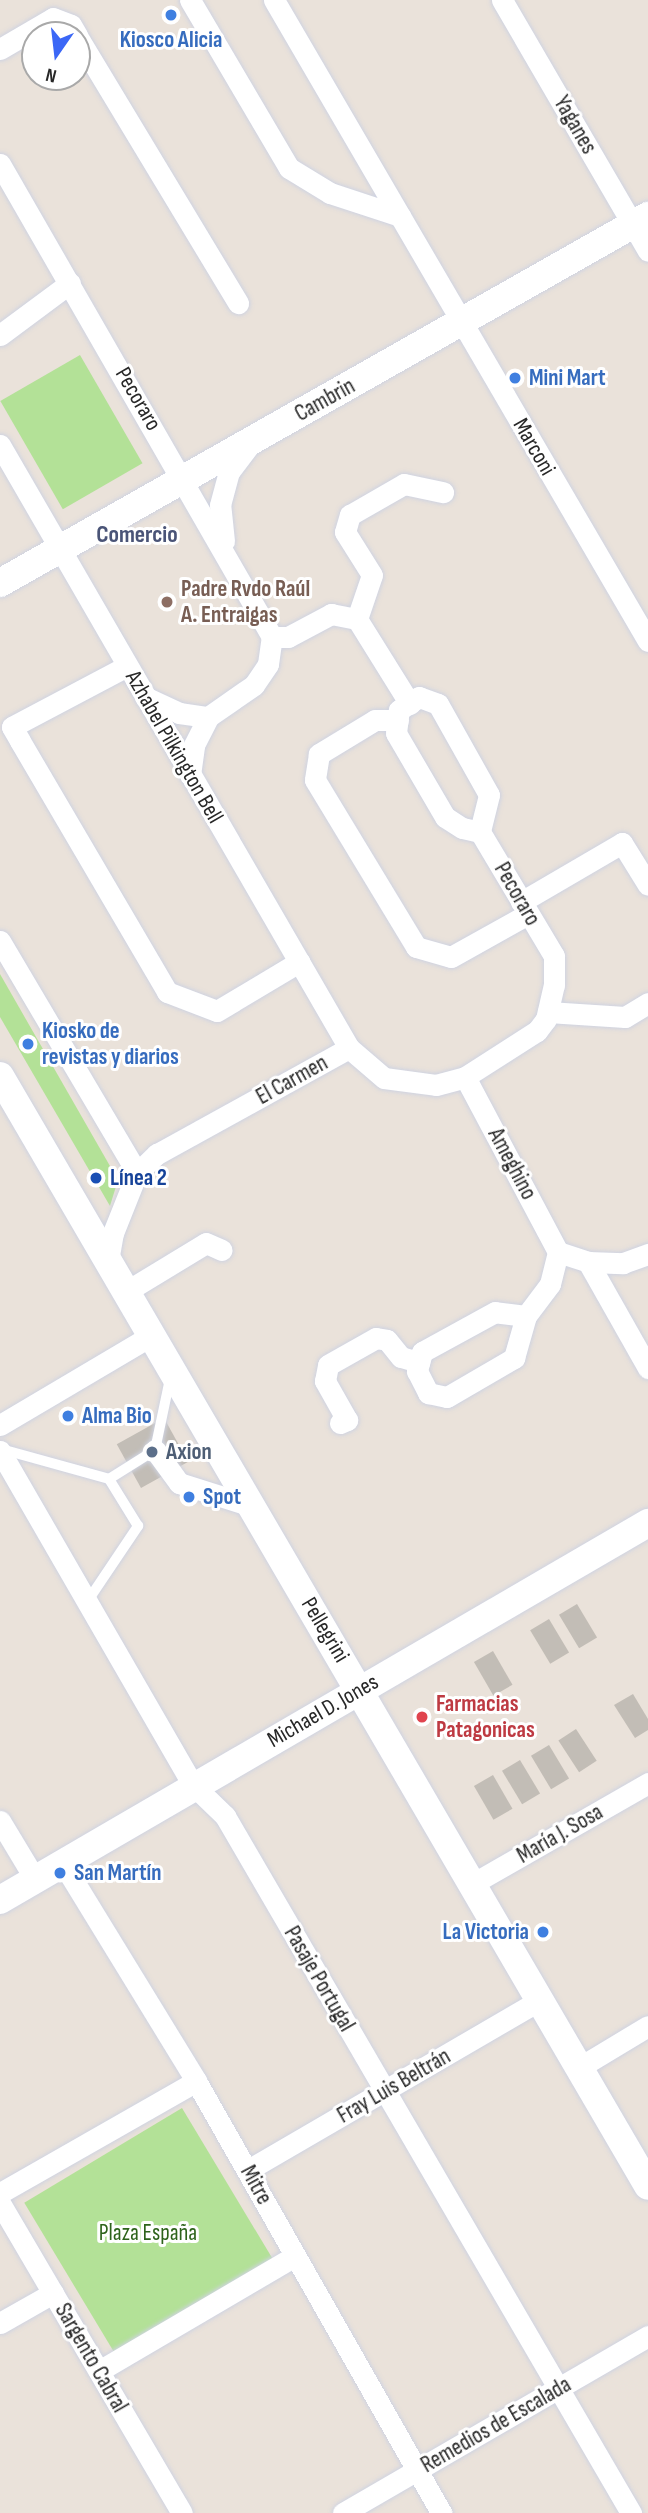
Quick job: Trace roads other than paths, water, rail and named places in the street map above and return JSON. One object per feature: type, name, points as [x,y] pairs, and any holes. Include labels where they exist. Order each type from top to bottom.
[{"type":"street","points":[[190,0],[289,168],[330,193],[400,216]]},
{"type":"street","name":"Marconi","points":[[274,0],[648,641]]},
{"type":"street","name":"Yaganes","points":[[502,0],[640,220],[648,251]]},
{"type":"street","points":[[0,49],[21,37]]},
{"type":"street","points":[[91,58],[238,303]]},
{"type":"street","name":"Pecoraro","points":[[0,164],[185,480],[272,637]]},
{"type":"street","name":"Cambrin","points":[[0,583],[463,323],[640,220]]},
{"type":"street","points":[[0,335],[71,283]]},
{"type":"street","points":[[224,550],[220,505],[229,472],[253,440]]},
{"type":"street","name":"Azhabel Pilkington Bell","points":[[0,445],[349,1048]]},
{"type":"street","points":[[404,712],[357,620],[372,575],[345,531],[350,515],[404,484],[443,492]]},
{"type":"street","points":[[190,775],[194,745],[208,717],[254,685],[268,664],[272,637],[288,637],[331,614],[357,620]]},
{"type":"street","points":[[127,666],[6,726],[167,992],[217,1011],[299,962]]},
{"type":"street","points":[[145,697],[179,713],[208,717]]},
{"type":"street","points":[[419,698],[438,704],[475,765],[489,795],[480,832],[462,828],[445,817],[396,733],[404,712],[419,698]]},
{"type":"street","points":[[404,712],[376,720],[319,754],[315,780],[416,947],[452,957],[622,843],[648,885]]},
{"type":"street","name":"Pecoraro","points":[[480,832],[554,956],[554,985],[548,1012]]},
{"type":"street","points":[[0,941],[137,1173]]},
{"type":"street","points":[[548,1012],[625,1017],[648,1003]]},
{"type":"street","name":"El Carmen","points":[[108,1261],[113,1233],[137,1173],[157,1154],[349,1048],[384,1078],[436,1085],[465,1077],[537,1031],[548,1012]]},
{"type":"street","name":"Pellegrini","points":[[0,1076],[648,2186]]},
{"type":"street","name":"Ameghino","points":[[465,1077],[558,1252]]},
{"type":"street","points":[[127,1291],[206,1242],[222,1250]]},
{"type":"street","points":[[526,1316],[495,1312],[422,1352],[417,1371],[428,1393],[447,1397],[514,1358],[526,1316],[550,1284],[558,1252],[588,1262],[623,1263],[647,1249]]},
{"type":"street","points":[[588,1262],[648,1367]]},
{"type":"street","points":[[0,1425],[152,1335]]},
{"type":"street","points":[[340,1423],[347,1420],[325,1381],[328,1365],[376,1338],[387,1340],[401,1357],[419,1362]]},
{"type":"street","name":"Pasaje Portugal","points":[[0,1450],[193,1785],[225,1816],[631,2513]]},
{"type":"street","points":[[155,1450],[179,1483],[251,1506]]},
{"type":"street","name":"Michael D. Jones","points":[[0,1900],[193,1785],[648,1523]]},
{"type":"street","name":"María J. Sosa","points":[[472,1884],[648,1783]]},
{"type":"street","points":[[0,1822],[35,1880]]},
{"type":"street","name":"Mitre","points":[[62,1863],[248,2170],[441,2513]]},
{"type":"street","name":"Fray Luis Beltrán","points":[[248,2170],[540,2000]]},
{"type":"street","points":[[580,2067],[648,2026]]},
{"type":"street","points":[[0,2193],[196,2081]]},
{"type":"street","name":"Sargento Cabral","points":[[0,2203],[182,2513]]},
{"type":"street","points":[[99,2371],[295,2256]]},
{"type":"street","points":[[0,2323],[53,2293]]},
{"type":"street","name":"Remedios de Escalada","points":[[343,2513],[648,2336]]},
{"type":"lane","points":[[109,1479],[155,1450],[172,1370]]},
{"type":"lane","points":[[0,1450],[109,1479],[138,1526],[87,1602]]},
{"type":"place","name":"Kiosco Alicia","points":[[171,15]]},
{"type":"place","name":"Mini Mart","points":[[515,378]]},
{"type":"place","name":"Padre Rvdo Raúl A. Entraigas","points":[[167,602]]},
{"type":"place","name":"Kiosko de revistas y diarios","points":[[28,1044]]},
{"type":"place","name":"Línea 2","points":[[96,1178]]},
{"type":"place","name":"Alma Bio","points":[[68,1416]]},
{"type":"place","name":"Axion","points":[[152,1452]]},
{"type":"place","name":"Spot","points":[[189,1497]]},
{"type":"place","name":"Farmacias Patagonicas","points":[[422,1717]]},
{"type":"place","name":"San Martín","points":[[60,1873]]},
{"type":"place","name":"La Victoria","points":[[543,1932]]},
{"type":"district","name":"Comercio","points":[[137,535]]},
{"type":"park label","name":"Plaza España","points":[[148,2233]]}]
